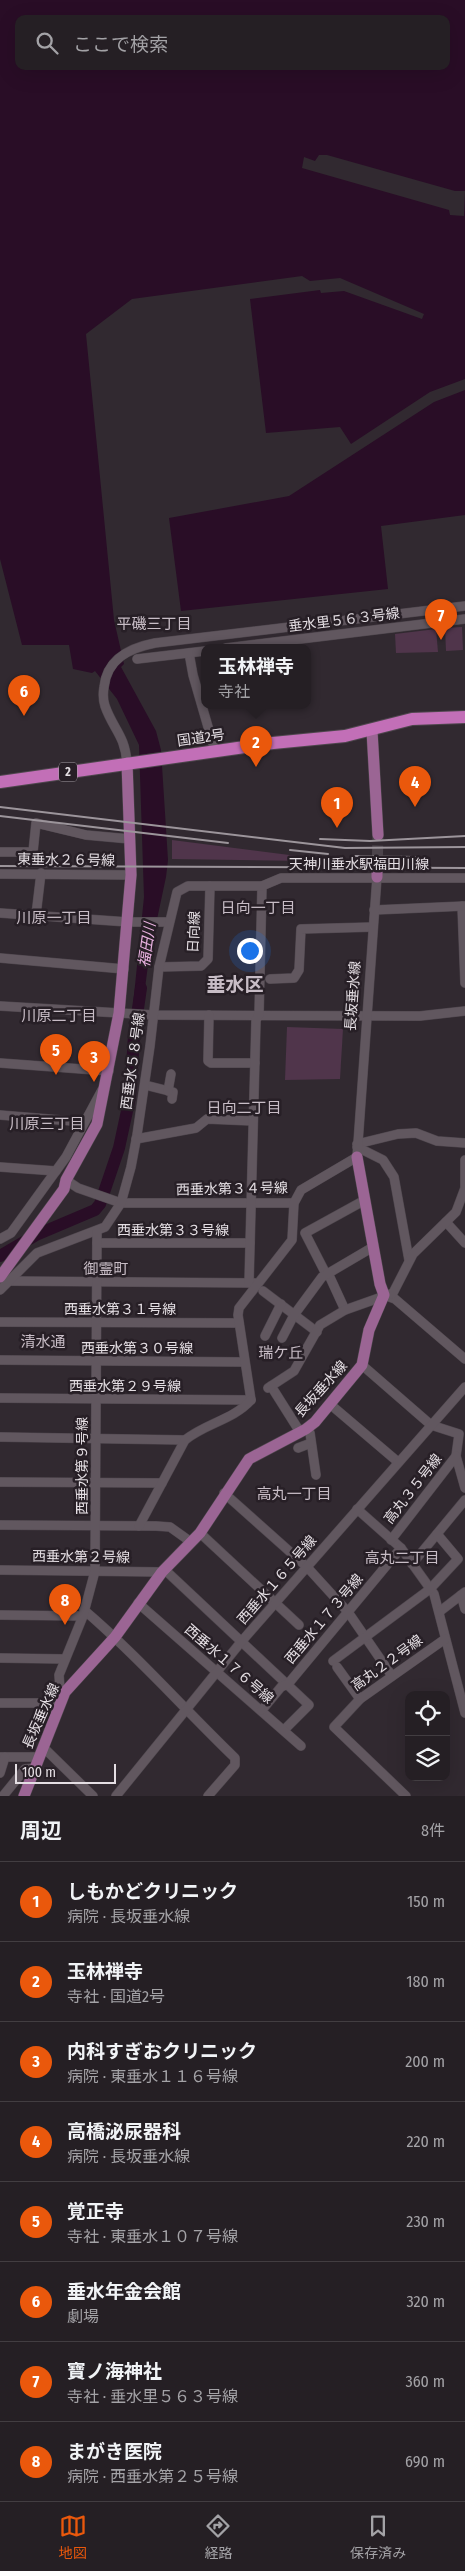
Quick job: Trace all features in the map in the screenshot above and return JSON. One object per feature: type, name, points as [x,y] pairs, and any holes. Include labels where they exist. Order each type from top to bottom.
[{"type":"highway","name":"国道2号","points":[[0,782],[168,757],[345,736],[372,731],[412,719],[465,717]]},
{"type":"main road","points":[[372,731],[378,835]]},
{"type":"main road","points":[[4,1279],[56,1187],[66,1180],[97,1124],[123,1013],[124,969],[132,922],[130,839],[132,762]]},
{"type":"main road","name":"長坂垂水線","points":[[24,1796],[63,1698],[115,1636],[163,1571],[200,1533],[212,1517],[224,1493],[249,1459],[303,1430],[331,1405],[362,1365],[370,1330],[384,1295],[373,1247],[357,1149]]},
{"type":"main road","points":[[0,1264],[36,1221]]},
{"type":"street","points":[[132,762],[124,740],[104,704],[103,691],[105,678],[114,660],[142,646],[465,606]]},
{"type":"street","name":"垂水里５６３号線","points":[[259,644],[465,619]]},
{"type":"street","points":[[137,659],[201,652]]},
{"type":"street","points":[[189,653],[201,703]]},
{"type":"street","points":[[203,709],[215,751]]},
{"type":"street","points":[[0,852],[33,852],[36,823],[86,835],[130,839]]},
{"type":"street","points":[[36,915],[40,873]]},
{"type":"street","name":"東垂水２６号線","points":[[0,874],[131,874]]},
{"type":"street","name":"天神川垂水駅福田川線","points":[[169,922],[177,892],[188,886],[262,886],[281,878],[377,875],[465,878]]},
{"type":"street","name":"長坂垂水線","points":[[357,1149],[377,875]]},
{"type":"street","name":"日向線","points":[[159,967],[201,966],[208,959],[210,886]]},
{"type":"street","points":[[257,1286],[250,1243],[262,886]]},
{"type":"street","points":[[374,910],[464,906],[465,983]]},
{"type":"street","points":[[0,913],[132,922],[169,922]]},
{"type":"street","name":"西垂水５８号線","points":[[97,1232],[112,1219],[131,1167],[145,1085],[151,1015],[169,922]]},
{"type":"street","points":[[270,979],[294,978],[299,970],[301,929],[373,928]]},
{"type":"street","points":[[0,958],[124,969]]},
{"type":"street","points":[[0,1006],[151,1015],[366,1017],[420,1016],[465,1011]]},
{"type":"street","points":[[209,1015],[208,1061],[210,1063],[255,1063]]},
{"type":"street","points":[[0,1063],[108,1075],[66,1157],[11,1233],[0,1239]]},
{"type":"street","points":[[145,1085],[170,1095],[172,1074]]},
{"type":"street","points":[[0,1115],[84,1122]]},
{"type":"street","points":[[136,1139],[196,1128],[207,1119],[253,1120]]},
{"type":"street","name":"西垂水第３４号線","points":[[66,1180],[119,1202],[294,1203],[301,1190],[357,1149],[398,1134],[416,1133],[437,1142],[465,1143]]},
{"type":"street","points":[[357,1149],[383,1160],[391,1172],[396,1185],[409,1260]]},
{"type":"street","points":[[316,1475],[310,1433],[303,1430],[269,1387],[294,1370],[320,1325],[345,1310],[392,1293],[405,1274],[409,1260],[456,1212],[465,1188],[465,1160]]},
{"type":"street","points":[[0,1167],[56,1171]]},
{"type":"street","points":[[345,1310],[305,1233],[365,1200]]},
{"type":"street","points":[[139,1526],[186,1440],[193,1434],[236,1414],[251,1400],[239,1324],[240,1308],[292,1240],[294,1203]]},
{"type":"street","points":[[446,1222],[465,1243]]},
{"type":"street","points":[[0,1290],[4,1279],[42,1250],[97,1232]]},
{"type":"street","name":"西垂水第９号線","points":[[63,1698],[59,1675],[83,1613],[95,1571],[97,1232]]},
{"type":"street","name":"西垂水第３３号線","points":[[97,1243],[250,1243]]},
{"type":"street","points":[[282,1338],[294,1315],[327,1273],[373,1247]]},
{"type":"street","points":[[4,1279],[257,1286],[316,1332]]},
{"type":"street","points":[[384,1295],[395,1299],[465,1359]]},
{"type":"street","points":[[265,1336],[281,1304]]},
{"type":"street","name":"西垂水第３１号線","points":[[0,1322],[239,1324]]},
{"type":"street","name":"西垂水第３０号線","points":[[0,1360],[244,1362]]},
{"type":"street","points":[[362,1365],[431,1425],[459,1434],[456,1456],[465,1488]]},
{"type":"street","name":"西垂水１６５号線","points":[[116,1796],[241,1642],[465,1388]]},
{"type":"street","name":"西垂水第２９号線","points":[[0,1398],[251,1400]]},
{"type":"street","points":[[331,1405],[398,1462]]},
{"type":"street","points":[[0,1437],[186,1440]]},
{"type":"street","points":[[298,1448],[311,1443]]},
{"type":"street","name":"高丸３５号線","points":[[391,1540],[456,1456]]},
{"type":"street","points":[[0,1482],[162,1483]]},
{"type":"street","points":[[224,1493],[307,1567],[348,1612],[392,1676]]},
{"type":"street","points":[[412,1564],[465,1500]]},
{"type":"street","points":[[357,1509],[401,1548],[430,1589],[440,1612],[445,1639],[465,1713]]},
{"type":"street","points":[[0,1525],[170,1527],[191,1542]]},
{"type":"street","points":[[200,1533],[274,1604],[299,1625]]},
{"type":"street","points":[[360,1699],[335,1664],[365,1638],[430,1589],[458,1559],[437,1534]]},
{"type":"street","name":"西垂水１７３号線","points":[[262,1710],[281,1687],[288,1684],[401,1548]]},
{"type":"street","name":"西垂水第２号線","points":[[0,1570],[163,1571]]},
{"type":"street","points":[[163,1571],[309,1705],[284,1730]]},
{"type":"street","points":[[440,1612],[463,1594]]},
{"type":"street","points":[[463,1594],[465,1609]]},
{"type":"street","name":"西垂水１７６号線","points":[[138,1604],[262,1710],[301,1746]]},
{"type":"street","points":[[0,1615],[83,1613],[115,1636],[186,1711],[235,1758],[235,1765],[208,1796]]},
{"type":"street","name":"高丸２２号線","points":[[406,1796],[334,1727],[360,1699],[445,1639]]},
{"type":"street","points":[[0,1658],[65,1659]]},
{"type":"street","points":[[0,1703],[63,1698]]},
{"type":"street","points":[[0,1773],[2,1757],[39,1758],[93,1796]]},
{"type":"street","points":[[3,1796],[24,1769],[39,1758]]},
{"type":"shaded area","points":[[462,627],[463,650],[446,651],[445,628]]},
{"type":"shaded area","points":[[436,629],[438,652],[396,653],[395,634]]},
{"type":"shaded area","points":[[172,840],[305,857],[306,861],[172,859]]},
{"type":"shaded area","points":[[287,1027],[343,1029],[340,1079],[285,1080]]},
{"type":"water","points":[[0,0],[465,0],[465,379],[430,392],[351,444],[340,427],[266,433],[250,299],[320,290],[321,293],[344,291],[422,319],[424,314],[340,278],[310,281],[302,276],[132,299],[86,334],[114,620],[124,664],[121,667],[156,731],[161,750],[168,860],[149,957],[143,1004],[133,1005],[144,897],[139,745],[117,699],[95,671],[92,673],[73,669],[69,645],[22,645],[0,559]]},
{"type":"water","points":[[465,390],[465,515],[381,526],[388,589],[181,611],[169,518],[289,496],[434,402]]},
{"type":"pier","points":[[319,155],[327,155],[455,191],[465,191],[464,216],[450,215],[449,210],[302,168],[304,157],[315,161]]},
{"type":"waterway","name":"福田川","points":[[0,1256],[36,1235],[95,1210],[100,1204],[119,1148],[130,1097],[134,1036],[141,988]]},
{"type":"tunnel","points":[[377,873],[378,835]]},
{"type":"railway","points":[[0,807],[345,848],[465,847]]},
{"type":"railway","points":[[0,816],[228,843]]},
{"type":"railway","points":[[320,839],[370,841],[465,836]]},
{"type":"railway","points":[[290,850],[328,854]]},
{"type":"railway","points":[[353,856],[415,857]]},
{"type":"railway","points":[[0,866],[465,868]]},
{"type":"place","name":"寶ノ海神社","points":[[441,640]]},
{"type":"place","name":"垂水年金会館","points":[[24,716]]},
{"type":"place","name":"玉林禅寺","points":[[256,767]]},
{"type":"place","name":"高橋泌尿器科","points":[[415,807]]},
{"type":"place","name":"しもかどクリニック","points":[[337,828]]},
{"type":"place","name":"覚正寺","points":[[56,1075]]},
{"type":"place","name":"内科すぎおクリニック","points":[[94,1082]]},
{"type":"place","name":"まがき医院","points":[[65,1625]]},
{"type":"district","name":"平磯三丁目","points":[[154,624]]},
{"type":"district","name":"日向一丁目","points":[[258,908]]},
{"type":"district","name":"川原一丁目","points":[[54,918]]},
{"type":"district","name":"垂水区","points":[[235,984]]},
{"type":"district","name":"川原二丁目","points":[[59,1016]]},
{"type":"district","name":"日向二丁目","points":[[244,1108]]},
{"type":"district","name":"川原三丁目","points":[[47,1124]]},
{"type":"district","name":"御霊町","points":[[106,1269]]},
{"type":"district","name":"清水通","points":[[43,1342]]},
{"type":"district","name":"瑞ケ丘","points":[[281,1353]]},
{"type":"district","name":"高丸一丁目","points":[[294,1494]]},
{"type":"district","name":"高丸二丁目","points":[[402,1558]]}]
